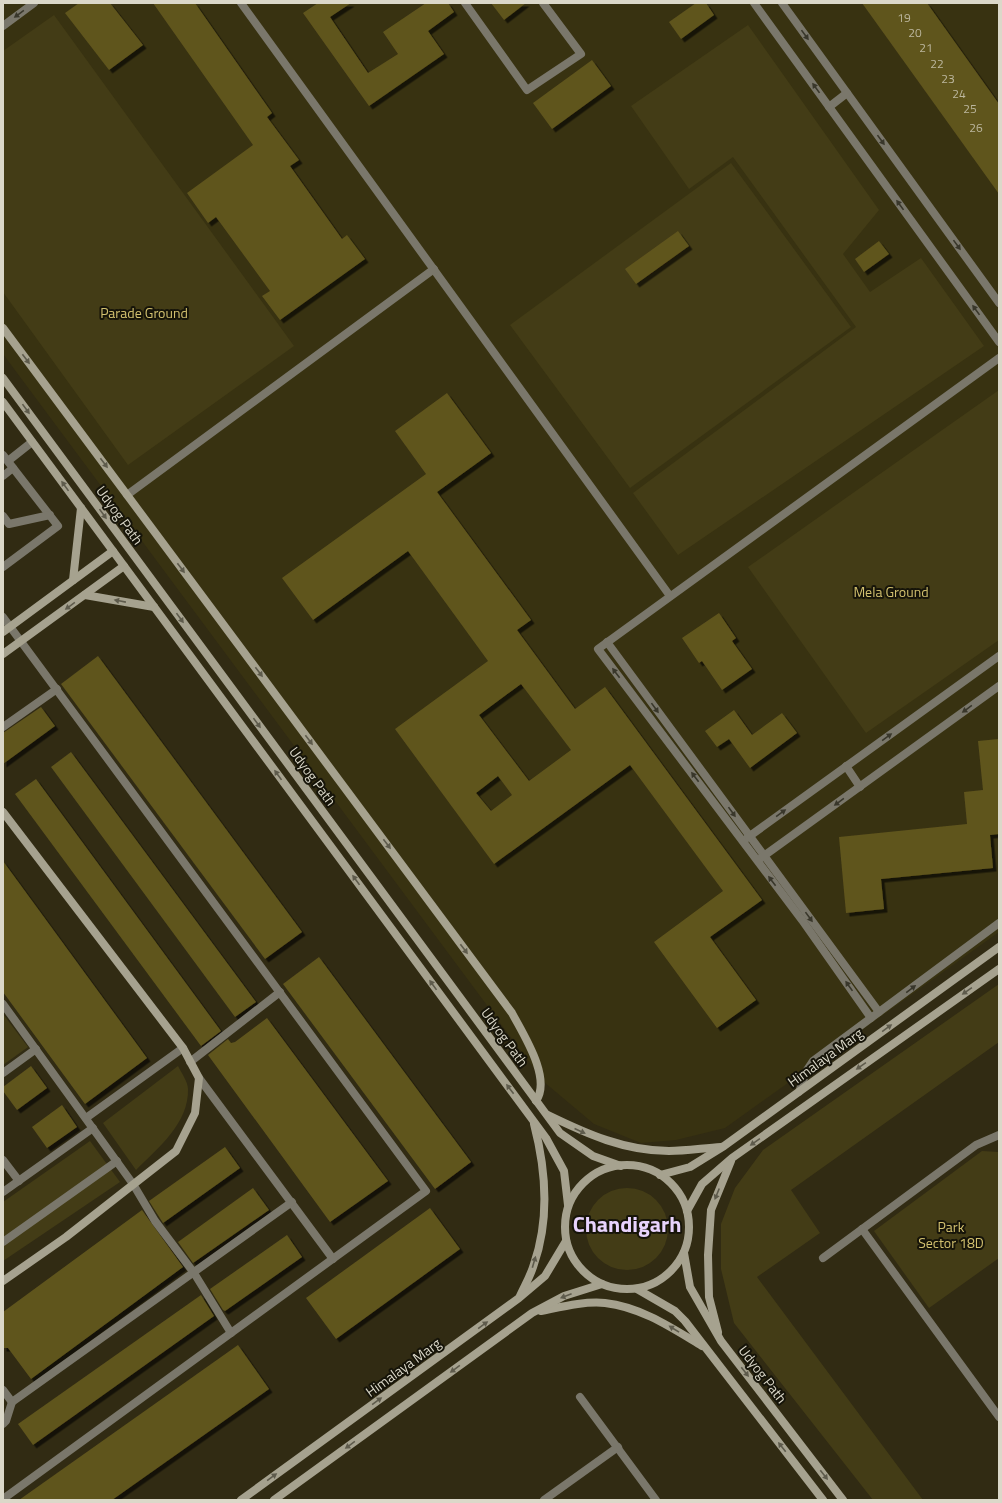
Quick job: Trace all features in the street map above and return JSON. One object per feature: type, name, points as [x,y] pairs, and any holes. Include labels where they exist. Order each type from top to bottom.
[{"type":"main road","points":[[3,328],[512,1013],[536,1061],[541,1090],[536,1101]]},
{"type":"main road","name":"Udyog Path","points":[[3,378],[560,1133],[593,1156],[621,1166]]},
{"type":"main road","name":"Udyog Path","points":[[3,402],[546,1138],[564,1171],[568,1205]]},
{"type":"main road","points":[[73,580],[81,508]]},
{"type":"main road","points":[[3,632],[113,551]]},
{"type":"main road","points":[[3,654],[124,566]]},
{"type":"main road","points":[[85,595],[154,607]]},
{"type":"main road","points":[[3,812],[6,821],[183,1048],[199,1078],[194,1113],[176,1151],[66,1237],[3,1281]]},
{"type":"main road","name":"Himalaya Marg","points":[[660,1175],[690,1167],[724,1146],[999,947]]},
{"type":"main road","name":"Himalaya Marg","points":[[687,1211],[702,1184],[732,1158],[999,969]]},
{"type":"main road","points":[[545,1113],[583,1132],[619,1145],[669,1151],[724,1146]]},
{"type":"main road","points":[[519,1298],[534,1264],[543,1224],[545,1195],[542,1156],[533,1120]]},
{"type":"main road","points":[[721,1341],[709,1297],[708,1256],[711,1210],[732,1158]]},
{"type":"main road","points":[[621,1166],[644,1168],[660,1175],[668,1181],[681,1198],[687,1211],[689,1228],[684,1253],[672,1270],[657,1282],[637,1289],[622,1289],[602,1284],[587,1276],[570,1253],[564,1232],[568,1205],[582,1184],[596,1173],[621,1166]]},
{"type":"main road","name":"Himalaya Marg","points":[[241,1500],[519,1298],[545,1276],[566,1241]]},
{"type":"main road","name":"Udyog Path","points":[[684,1253],[690,1287],[721,1341],[843,1500]]},
{"type":"main road","points":[[274,1500],[532,1313],[564,1296],[602,1284]]},
{"type":"main road","name":"Udyog Path","points":[[637,1289],[675,1311],[823,1500]]},
{"type":"main road","points":[[532,1313],[570,1305],[604,1303],[637,1310],[665,1323],[707,1350]]},
{"type":"street","points":[[3,26],[34,3]]},
{"type":"street","points":[[241,3],[670,596]]},
{"type":"street","points":[[465,3],[527,90],[581,54],[543,3]]},
{"type":"street","points":[[754,3],[999,342]]},
{"type":"street","points":[[782,3],[999,303]]},
{"type":"street","points":[[829,107],[847,93]]},
{"type":"street","points":[[127,495],[434,269]]},
{"type":"street","points":[[879,1012],[761,858],[742,841],[598,649],[999,358]]},
{"type":"street","points":[[3,567],[58,526],[5,458],[32,442]]},
{"type":"street","points":[[3,476],[14,468]]},
{"type":"street","points":[[3,516],[9,524],[50,515]]},
{"type":"street","points":[[3,617],[426,1191],[3,1499]]},
{"type":"street","points":[[607,642],[750,836],[761,858],[871,1018]]},
{"type":"street","points":[[742,841],[999,656]]},
{"type":"street","points":[[761,858],[999,686]]},
{"type":"street","points":[[3,727],[56,688]]},
{"type":"street","points":[[846,766],[860,787]]},
{"type":"street","points":[[799,1092],[807,1070],[813,1061],[999,924]]},
{"type":"street","points":[[190,1062],[280,992]]},
{"type":"street","points":[[3,1004],[133,1184],[155,1221],[194,1273],[231,1333]]},
{"type":"street","points":[[86,1118],[183,1048]]},
{"type":"street","points":[[3,1073],[36,1049]]},
{"type":"street","points":[[199,1078],[333,1259]]},
{"type":"street","points":[[3,1192],[93,1128]]},
{"type":"street","points":[[823,1258],[976,1144],[999,1135]]},
{"type":"street","points":[[3,1160],[19,1181]]},
{"type":"street","points":[[3,1242],[117,1161]]},
{"type":"street","points":[[3,1424],[6,1421],[12,1402],[292,1202]]},
{"type":"street","points":[[862,1229],[999,1417]]},
{"type":"street","points":[[3,1390],[12,1402]]},
{"type":"street","points":[[580,1397],[656,1500]]},
{"type":"street","points":[[544,1500],[618,1447]]},
{"type":"shaded area","points":[[3,3],[999,3],[999,932],[725,1128],[676,1140],[641,1143],[594,1124],[544,1082],[3,354]]},
{"type":"green space","name":"Parade Ground","points":[[54,15],[294,346],[128,465],[3,292],[3,51]]},
{"type":"green space","points":[[748,25],[879,210],[843,254],[870,292],[921,258],[984,346],[678,555],[633,493],[856,327],[733,157],[689,189],[631,106]]},
{"type":"green space","points":[[731,163],[851,327],[630,488],[510,325]]},
{"type":"green space","name":"Mela Ground","points":[[999,390],[999,640],[866,733],[748,567]]},
{"type":"green space","points":[[999,984],[999,1042],[791,1190],[820,1233],[757,1277],[923,1500],[873,1500],[734,1323],[721,1269],[721,1224],[735,1188],[763,1150]]},
{"type":"green space","points":[[3,1014],[28,1047],[3,1065]]},
{"type":"green space","points":[[178,1066],[188,1086],[187,1101],[183,1113],[171,1134],[136,1170],[103,1123]]},
{"type":"green space","points":[[90,1141],[120,1182],[3,1261],[3,1202]]},
{"type":"green space","name":"Park Sector 18D","points":[[982,1151],[999,1152],[999,1258],[929,1308],[874,1231]]},
{"type":"green space","points":[[627,1188],[643,1191],[656,1200],[665,1213],[668,1229],[665,1245],[656,1258],[643,1267],[627,1270],[611,1267],[598,1258],[589,1245],[586,1229],[589,1213],[598,1200],[611,1191]]},
{"type":"building","points":[[79,3],[110,3],[143,45],[109,70],[65,13]]},
{"type":"building","points":[[153,3],[195,3],[272,113],[267,117],[299,160],[290,166],[342,239],[347,235],[365,259],[280,320],[262,296],[270,291],[216,217],[208,223],[187,193],[253,145]]},
{"type":"building","points":[[318,3],[351,3],[330,17],[368,73],[398,54],[383,32],[426,3],[448,3],[454,12],[428,31],[444,54],[369,106],[303,13]]},
{"type":"building","points":[[491,3],[526,3],[504,20]]},
{"type":"building","points":[[696,3],[706,3],[714,15],[681,39],[669,22]]},
{"type":"building","points":[[862,3],[927,3],[999,104],[999,194]]},
{"type":"building","points":[[592,60],[611,86],[552,129],[533,103]]},
{"type":"building","points":[[678,231],[689,246],[636,284],[625,269]]},
{"type":"building","points":[[879,241],[889,254],[864,272],[855,259]]},
{"type":"building","points":[[447,393],[491,453],[437,492],[531,620],[517,630],[575,709],[605,687],[762,900],[710,937],[756,1000],[717,1028],[654,942],[723,891],[630,765],[494,864],[395,729],[488,661],[408,551],[313,620],[282,578],[426,474],[395,431]],"holes":[[[521,684],[571,750],[529,781],[479,715]],[[498,776],[512,795],[491,811],[476,793]]]},
{"type":"building","points":[[719,613],[736,638],[732,641],[752,669],[722,690],[702,661],[699,663],[682,638]]},
{"type":"building","points":[[98,656],[302,932],[265,959],[61,684]]},
{"type":"building","points":[[41,707],[55,726],[3,764],[3,733]]},
{"type":"building","points":[[734,710],[752,735],[782,713],[797,733],[750,768],[729,739],[717,747],[705,731]]},
{"type":"building","points":[[999,739],[999,834],[990,835],[993,868],[881,879],[884,909],[846,913],[839,837],[967,824],[964,792],[983,790],[978,741]]},
{"type":"building","points":[[71,752],[256,1002],[235,1017],[51,767]]},
{"type":"building","points":[[36,779],[221,1031],[201,1046],[15,794]]},
{"type":"building","points":[[3,861],[147,1058],[85,1104],[3,992]]},
{"type":"building","points":[[319,957],[471,1162],[435,1189],[283,984]]},
{"type":"building","points":[[267,1018],[388,1181],[330,1222],[208,1055],[228,1039],[231,1043],[235,1042]]},
{"type":"building","points":[[31,1066],[47,1088],[17,1110],[3,1091],[3,1087]]},
{"type":"building","points":[[62,1105],[77,1127],[47,1148],[32,1127]]},
{"type":"building","points":[[225,1147],[240,1168],[163,1223],[149,1201]]},
{"type":"building","points":[[253,1188],[269,1210],[193,1263],[178,1242]]},
{"type":"building","points":[[430,1208],[460,1249],[336,1339],[306,1298]]},
{"type":"building","points":[[142,1210],[183,1267],[31,1379],[8,1348],[3,1348],[3,1312]]},
{"type":"building","points":[[287,1235],[302,1257],[225,1311],[223,1310],[210,1289]]},
{"type":"building","points":[[201,1295],[214,1316],[33,1445],[18,1424]]},
{"type":"building","points":[[238,1345],[269,1389],[112,1500],[19,1500]]},
{"type":"district","name":"Chandigarh","points":[[627,1224]]}]
